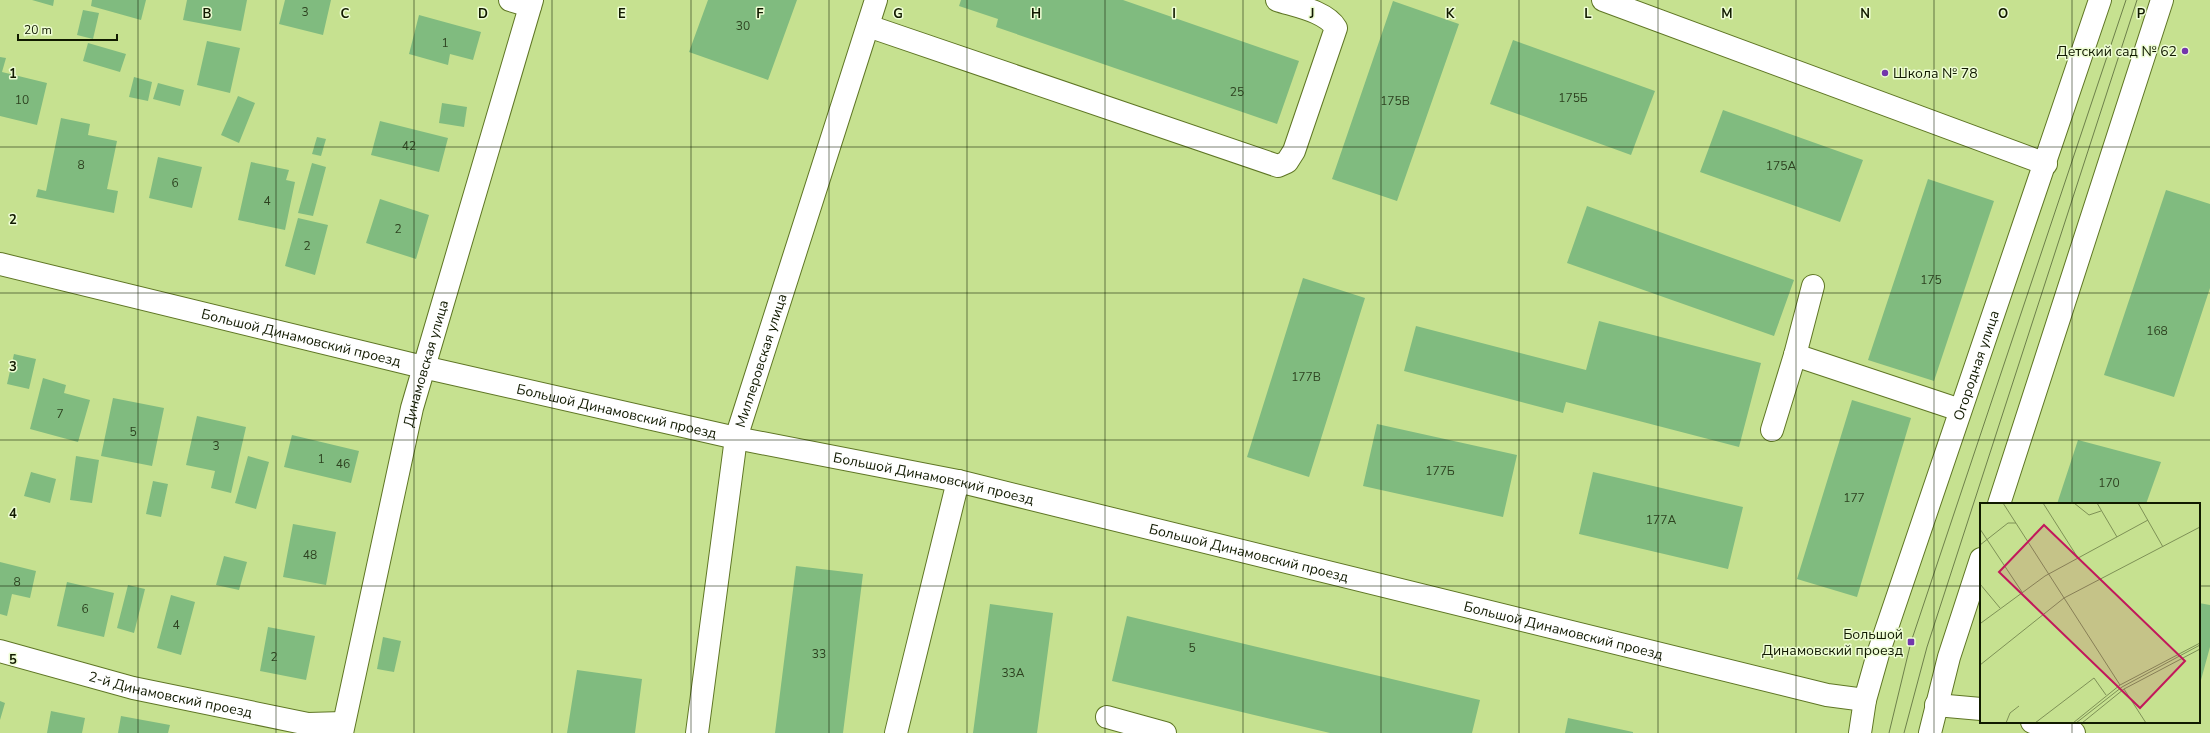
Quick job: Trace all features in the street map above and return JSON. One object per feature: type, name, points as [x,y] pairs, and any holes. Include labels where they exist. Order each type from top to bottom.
[{"type":"street","points":[[510,0],[531,3]]},
{"type":"street","name":"Миллеровская улица","points":[[697,733],[736,438],[876,0]]},
{"type":"street","points":[[868,26],[1278,166],[1287,162],[1294,151],[1336,28],[1331,21],[1324,16],[1277,0]]},
{"type":"street","points":[[1603,0],[2046,164]]},
{"type":"street","name":"Огородная улица","points":[[1860,733],[1865,700],[1878,654],[1960,410],[2046,164],[2100,0]]},
{"type":"street","points":[[1999,503],[2162,0]]},
{"type":"street","name":"Динамовская улица","points":[[342,728],[412,408],[531,3]]},
{"type":"street","name":"Большой Динамовский проезд","points":[[0,264],[423,367],[736,438],[958,481],[1827,695],[1865,700]]},
{"type":"street","points":[[1772,430],[1795,355],[1813,286]]},
{"type":"street","points":[[1795,355],[1960,410]]},
{"type":"street","points":[[896,733],[958,481]]},
{"type":"street","points":[[1930,733],[1949,657],[1980,562]]},
{"type":"street","name":"2-й Динамовский проезд","points":[[0,651],[133,688],[308,724],[342,728]]},
{"type":"street","points":[[1936,705],[1980,709]]},
{"type":"street","points":[[1107,717],[1165,733]]},
{"type":"street","points":[[2036,723],[2074,733]]},
{"type":"building","points":[[32,0],[54,0],[53,6]]},
{"type":"building","points":[[92,0],[146,0],[141,20],[91,6]]},
{"type":"building","points":[[187,0],[247,0],[241,31],[183,20]]},
{"type":"building","points":[[285,0],[331,0],[323,35],[279,24]]},
{"type":"building","points":[[708,0],[797,0],[768,80],[689,52]]},
{"type":"building","points":[[961,0],[1123,0],[1299,61],[1277,124],[996,27],[998,19],[959,6]]},
{"type":"building","points":[[1393,1],[1459,24],[1397,201],[1332,179]]},
{"type":"building","points":[[83,10],[99,13],[93,39],[77,35]]},
{"type":"building","points":[[419,15],[481,32],[473,60],[450,54],[448,65],[409,54]]},
{"type":"building","points":[[1513,40],[1655,91],[1631,155],[1490,104]]},
{"type":"building","points":[[207,41],[240,48],[230,93],[197,85]]},
{"type":"building","points":[[88,43],[126,54],[120,72],[83,61]]},
{"type":"building","points":[[0,57],[6,58],[2,72],[47,83],[37,125],[0,116]]},
{"type":"building","points":[[134,77],[152,82],[148,101],[129,97]]},
{"type":"building","points":[[158,83],[184,90],[180,106],[153,99]]},
{"type":"building","points":[[238,96],[255,103],[239,143],[221,135]]},
{"type":"building","points":[[442,103],[467,107],[464,127],[439,123]]},
{"type":"building","points":[[1723,110],[1863,160],[1840,222],[1700,172]]},
{"type":"building","points":[[61,118],[90,124],[88,135],[117,141],[107,189],[118,191],[114,213],[36,197],[38,189],[46,191]]},
{"type":"building","points":[[380,121],[448,138],[439,172],[371,155]]},
{"type":"building","points":[[317,137],[326,139],[321,156],[312,154]]},
{"type":"building","points":[[158,157],[202,167],[192,208],[149,198]]},
{"type":"building","points":[[251,162],[289,170],[286,180],[295,182],[285,230],[238,220]]},
{"type":"building","points":[[312,163],[326,167],[313,216],[298,213]]},
{"type":"building","points":[[1928,179],[1994,201],[1934,381],[1868,360]]},
{"type":"building","points":[[2166,190],[2210,204],[2210,288],[2174,397],[2104,375]]},
{"type":"building","points":[[380,199],[429,215],[416,259],[366,243]]},
{"type":"building","points":[[1587,206],[1794,280],[1774,336],[1567,263]]},
{"type":"building","points":[[298,218],[328,225],[315,275],[285,266]]},
{"type":"building","points":[[1303,278],[1365,298],[1309,477],[1247,457]]},
{"type":"building","points":[[1599,321],[1761,363],[1739,447],[1566,402],[1563,413],[1404,371],[1416,326],[1586,370]]},
{"type":"building","points":[[14,354],[36,359],[29,389],[7,384]]},
{"type":"building","points":[[43,378],[66,385],[64,393],[90,400],[78,442],[30,429]]},
{"type":"building","points":[[113,398],[164,408],[152,466],[101,456]]},
{"type":"building","points":[[1852,400],[1911,418],[1857,597],[1797,579]]},
{"type":"building","points":[[197,416],[246,427],[231,493],[211,488],[215,471],[186,465]]},
{"type":"building","points":[[1377,424],[1517,455],[1503,517],[1363,486]]},
{"type":"building","points":[[292,435],[359,451],[351,483],[284,467]]},
{"type":"building","points":[[2078,440],[2161,462],[2146,503],[2057,503]]},
{"type":"building","points":[[76,456],[99,460],[92,503],[70,500]]},
{"type":"building","points":[[248,456],[269,462],[256,509],[235,503]]},
{"type":"building","points":[[31,472],[56,479],[50,503],[24,496]]},
{"type":"building","points":[[1593,472],[1743,507],[1728,569],[1579,534]]},
{"type":"building","points":[[153,481],[168,484],[161,517],[146,514]]},
{"type":"building","points":[[293,524],[336,532],[326,585],[283,577]]},
{"type":"building","points":[[224,556],[247,562],[239,590],[216,585]]},
{"type":"building","points":[[0,562],[36,571],[30,598],[12,594],[7,616],[0,614]]},
{"type":"building","points":[[796,566],[863,574],[843,733],[775,733]]},
{"type":"building","points":[[67,582],[114,593],[104,637],[57,626]]},
{"type":"building","points":[[128,585],[145,589],[134,633],[117,628]]},
{"type":"building","points":[[171,595],[195,602],[181,655],[157,648]]},
{"type":"building","points":[[2200,603],[2210,605],[2210,647],[2201,680]]},
{"type":"building","points":[[990,604],[1053,613],[1037,733],[973,733]]},
{"type":"building","points":[[1127,616],[1480,700],[1472,733],[1330,733],[1112,681]]},
{"type":"building","points":[[268,627],[315,636],[306,680],[260,671]]},
{"type":"building","points":[[383,637],[401,641],[394,672],[377,669]]},
{"type":"building","points":[[577,670],[642,679],[635,733],[567,733]]},
{"type":"building","points":[[0,701],[5,703],[0,720]]},
{"type":"building","points":[[51,711],[85,718],[82,733],[47,733]]},
{"type":"building","points":[[121,716],[170,725],[168,733],[118,733]]},
{"type":"building","points":[[1568,718],[1633,732],[1633,733],[1565,733]]},
{"type":"tram line","points":[[1889,733],[1911,642],[2126,0]]},
{"type":"tram line","points":[[1904,733],[1927,647],[2137,0]]},
{"type":"place","name":"Детский сад № 62","points":[[2185,51]]},
{"type":"place","name":"Школа № 78","points":[[1885,73]]},
{"type":"place","name":"Большой Динамовский проезд","points":[[1911,642]]}]
